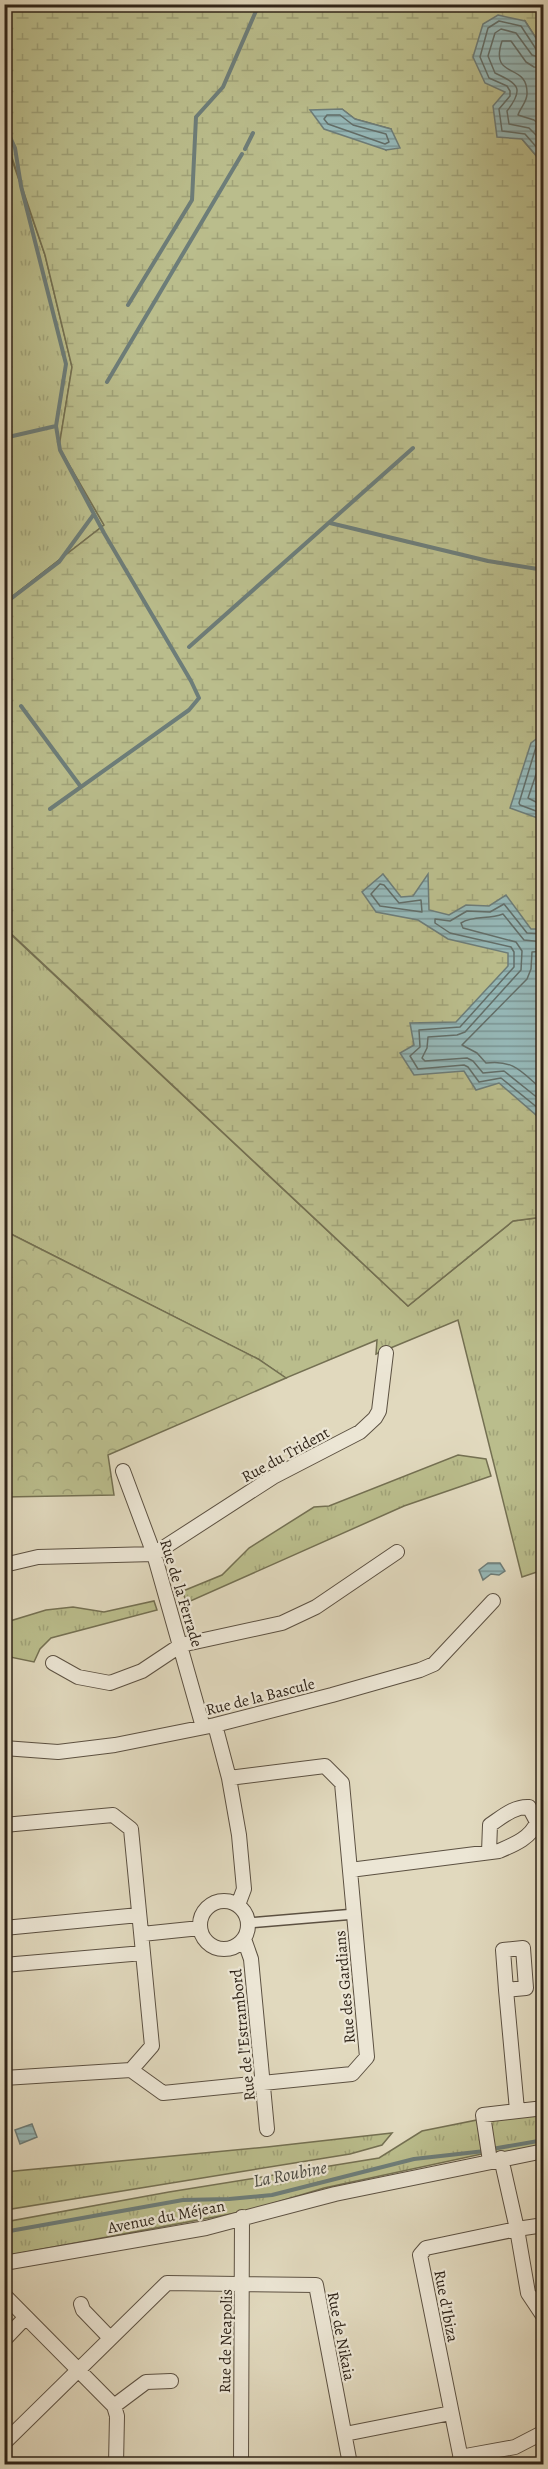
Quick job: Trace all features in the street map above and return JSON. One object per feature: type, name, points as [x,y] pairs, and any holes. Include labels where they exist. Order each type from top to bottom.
[{"type":"street","name":"Rue du Trident","points":[[154,1554],[273,1477],[360,1432],[379,1411],[386,1353]]},
{"type":"street","name":"Rue de la Ferrade","points":[[123,1471],[154,1554],[181,1645],[209,1726]]},
{"type":"street","points":[[53,1663],[78,1677],[110,1683],[142,1671],[181,1645],[282,1623],[316,1607],[397,1552]]},
{"type":"street","points":[[4,1565],[38,1557],[154,1554]]},
{"type":"street","name":"Rue de la Bascule","points":[[4,1748],[58,1752],[116,1745],[209,1726],[332,1695],[434,1664],[493,1601]]},
{"type":"street","points":[[209,1726],[229,1778],[239,1835],[244,1889],[238,1905]]},
{"type":"street","name":"Rue des Gardians","points":[[131,2070],[163,2093],[352,2074],[367,2057],[342,1784],[325,1766],[229,1778]]},
{"type":"street","points":[[4,1825],[113,1815],[131,1829],[152,2046],[131,2070],[4,2078]]},
{"type":"street","points":[[350,1870],[489,1852]]},
{"type":"street","points":[[223,1900],[238,1905],[247,1916],[248,1923],[244,1939],[231,1948],[214,1947],[207,1942],[200,1928],[203,1912],[208,1906],[223,1900]]},
{"type":"street","points":[[248,1923],[355,1914]]},
{"type":"street","points":[[4,1928],[140,1916]]},
{"type":"street","points":[[142,1934],[200,1928]]},
{"type":"street","name":"Rue de l'Estrambord","points":[[244,1939],[251,1959],[267,2129]]},
{"type":"street","points":[[4,1965],[143,1953]]},
{"type":"street","points":[[506,1990],[517,2110]]},
{"type":"street","points":[[543,2108],[517,2110],[484,2119],[517,2229],[528,2293],[543,2317]]},
{"type":"street","name":"Avenue du Méjean","points":[[4,2263],[206,2228],[335,2194],[543,2151]]},
{"type":"street","name":"Rue de Neapolis","points":[[241,2464],[242,2217]]},
{"type":"street","points":[[517,2229],[543,2225]]},
{"type":"street","name":"Rue d'Ibiza","points":[[461,2461],[420,2255],[426,2248],[517,2229]]},
{"type":"street","points":[[4,2443],[167,2283],[242,2284]]},
{"type":"street","name":"Rue de Nikaia","points":[[242,2284],[316,2285],[351,2464]]},
{"type":"street","points":[[4,2295],[114,2406],[117,2416],[116,2464]]},
{"type":"street","points":[[81,2304],[83,2310],[110,2338]]},
{"type":"street","points":[[4,2340],[25,2318]]},
{"type":"street","points":[[114,2406],[146,2382],[171,2381]]},
{"type":"street","points":[[345,2434],[451,2413]]},
{"type":"street","points":[[461,2461],[515,2447],[543,2432]]},
{"type":"green space","points":[[4,5],[543,5],[543,49],[525,21],[505,92],[522,139],[539,159],[543,152],[543,1217],[513,1221],[408,1306],[5,928],[5,602],[104,525],[59,447],[72,367],[45,255],[5,137]],"holes":[[[342,109],[355,119],[391,129],[386,150]]]},
{"type":"green space","points":[[4,137],[45,255],[72,367],[59,447],[104,525],[5,602]]},
{"type":"green space","points":[[4,928],[408,1306],[513,1221],[543,1217],[543,1570],[522,1577],[458,1320],[376,1354],[377,1340],[286,1378],[258,1359],[5,1231]]},
{"type":"green space","points":[[5,1231],[258,1359],[286,1378],[108,1455],[114,1495],[5,1497]]},
{"type":"green space","points":[[458,1455],[486,1459],[491,1476],[404,1506],[186,1603],[183,1591],[222,1575],[249,1548],[314,1507],[329,1506]]},
{"type":"green space","points":[[154,1601],[157,1610],[51,1638],[40,1649],[34,1662],[5,1656],[5,1626],[10,1621],[46,1610],[73,1607],[104,1612]]},
{"type":"green space","points":[[543,2113],[543,2148],[495,2153],[489,2119]]},
{"type":"green space","points":[[477,2120],[482,2154],[324,2188],[247,2211],[5,2256],[5,2222],[169,2192],[379,2158],[422,2131]]},
{"type":"green space","points":[[392,2133],[382,2145],[350,2154],[5,2210],[5,2172]]},
{"type":"water","points":[[498,15],[525,21],[543,49],[544,152],[539,159],[522,139],[497,137],[493,106],[505,92],[485,83],[473,57],[483,24]]},
{"type":"water","points":[[342,109],[355,119],[391,129],[400,148],[386,150],[324,129],[310,110]]},
{"type":"water","points":[[543,734],[543,820],[510,808],[531,743]]},
{"type":"water","points":[[383,874],[401,897],[413,896],[428,874],[429,910],[449,915],[466,905],[489,906],[506,895],[531,929],[543,929],[543,1121],[499,1083],[476,1090],[464,1071],[414,1075],[400,1053],[414,1045],[410,1023],[456,1022],[508,966],[508,953],[448,939],[418,920],[376,912],[362,892]]},
{"type":"water","points":[[488,1563],[500,1563],[505,1571],[499,1575],[491,1574],[483,1580],[479,1570]]},
{"type":"water","points":[[32,2124],[37,2137],[20,2144],[15,2130]]},
{"type":"waterway","points":[[128,305],[192,200],[196,117],[223,87],[259,4]]},
{"type":"waterway","points":[[4,124],[15,148],[21,186],[66,364],[56,426],[60,450],[104,533],[199,698],[189,710],[50,809]]},
{"type":"waterway","points":[[245,149],[253,133]]},
{"type":"waterway","points":[[107,382],[242,154]]},
{"type":"waterway","points":[[4,438],[56,426]]},
{"type":"waterway","points":[[189,647],[413,448]]},
{"type":"waterway","points":[[4,604],[59,562],[94,514]]},
{"type":"waterway","points":[[330,523],[488,561],[544,570]]},
{"type":"waterway","points":[[21,706],[81,787]]},
{"type":"waterway","name":"La Roubine","points":[[492,2149],[544,2140]]},
{"type":"waterway","name":"La Roubine","points":[[4,2232],[183,2200],[272,2195],[414,2159],[485,2151]]}]
